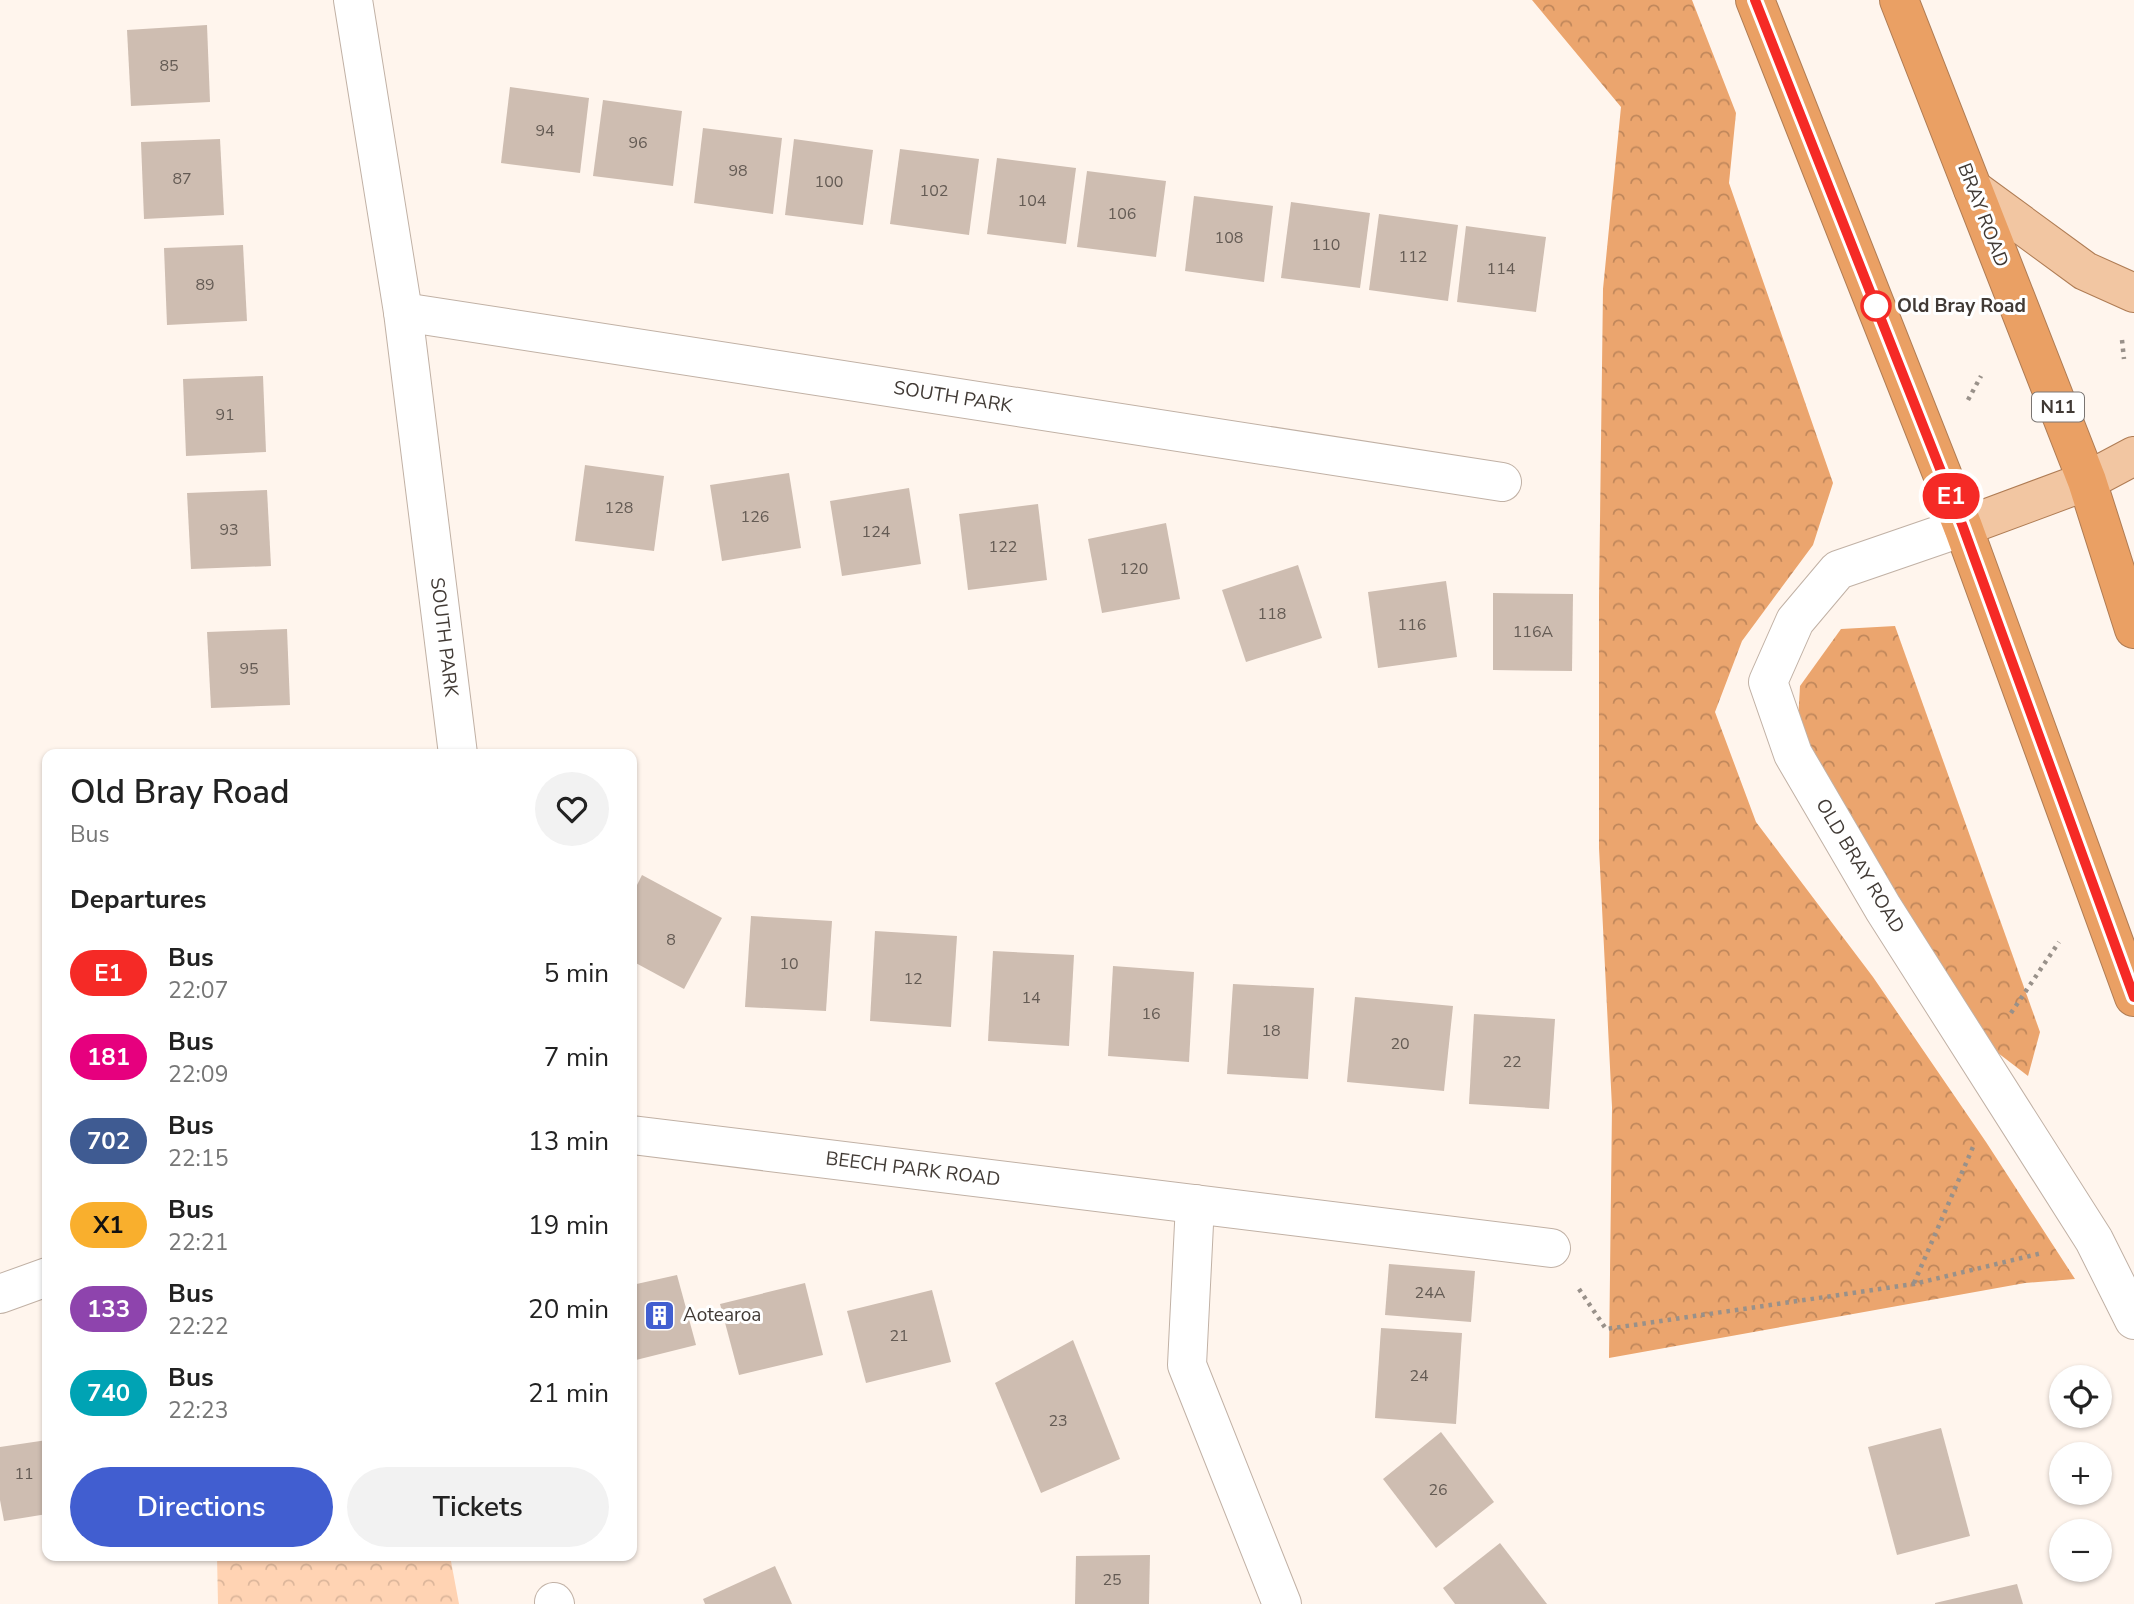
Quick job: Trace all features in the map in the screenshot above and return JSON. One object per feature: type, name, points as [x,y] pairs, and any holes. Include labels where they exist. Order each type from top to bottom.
[{"type":"highway","points":[[1755,0],[1963,527],[2134,997]]},
{"type":"highway","name":"BRAY ROAD","points":[[1899,0],[2087,481],[2134,629]]},
{"type":"main road","points":[[1973,189],[2085,271],[2134,293]]},
{"type":"main road","name":"OLD BRAY ROAD","points":[[1963,527],[2087,481],[2134,456]]},
{"type":"street","name":"SOUTH PARK","points":[[353,0],[404,312],[457,749]]},
{"type":"street","name":"SOUTH PARK","points":[[404,312],[1502,482]]},
{"type":"street","name":"OLD BRAY ROAD","points":[[1963,527],[1838,570],[1795,621],[1768,682],[1793,754],[1870,884],[2094,1240],[2134,1320]]},
{"type":"street","name":"BEECH PARK ROAD","points":[[637,1136],[1551,1248]]},
{"type":"street","points":[[1195,1204],[1187,1365],[1282,1604]]},
{"type":"street","points":[[0,1294],[42,1279]]},
{"type":"path","points":[[1965,405],[1981,376]]},
{"type":"path","points":[[2011,1014],[2095,889]]},
{"type":"path","points":[[1914,1284],[1964,1172],[1976,1138]]},
{"type":"path","points":[[1551,1248],[1606,1329],[1914,1284],[2094,1240]]},
{"type":"green space","points":[[1532,0],[1692,0],[1736,113],[1729,183],[1833,483],[1813,545],[1742,641],[1715,712],[1756,822],[1873,977],[1986,1142],[2075,1279],[2025,1283],[1609,1358],[1612,1107],[1599,848],[1599,598],[1603,289],[1621,107]]},
{"type":"green space","points":[[1895,626],[2040,1032],[2028,1076],[1972,1033],[1797,740],[1800,686],[1841,629]]},
{"type":"green space","points":[[217,1561],[451,1561],[459,1604],[218,1604]]},
{"type":"building","points":[[207,25],[210,102],[131,106],[127,30]]},
{"type":"building","points":[[510,87],[589,98],[580,173],[501,163]]},
{"type":"building","points":[[603,100],[682,111],[673,186],[593,176]]},
{"type":"building","points":[[703,128],[782,138],[773,214],[694,203]]},
{"type":"building","points":[[220,139],[224,215],[144,219],[141,142]]},
{"type":"building","points":[[794,139],[873,150],[863,225],[785,215]]},
{"type":"building","points":[[900,149],[979,159],[969,235],[890,224]]},
{"type":"building","points":[[997,158],[1076,168],[1066,244],[987,234]]},
{"type":"building","points":[[1087,171],[1166,181],[1156,257],[1077,247]]},
{"type":"building","points":[[1194,196],[1273,206],[1264,282],[1185,271]]},
{"type":"building","points":[[1291,202],[1370,213],[1360,288],[1281,278]]},
{"type":"building","points":[[1379,214],[1458,225],[1448,301],[1369,290]]},
{"type":"building","points":[[1466,226],[1546,237],[1536,312],[1457,302]]},
{"type":"building","points":[[243,245],[247,321],[167,325],[164,248]]},
{"type":"building","points":[[263,376],[266,452],[186,456],[183,379]]},
{"type":"building","points":[[585,465],[664,476],[654,551],[575,541]]},
{"type":"building","points":[[789,473],[801,548],[722,561],[710,485]]},
{"type":"building","points":[[909,488],[921,564],[842,576],[830,501]]},
{"type":"building","points":[[267,490],[271,566],[191,569],[187,493]]},
{"type":"building","points":[[1038,504],[1047,580],[968,590],[959,514]]},
{"type":"building","points":[[1166,523],[1180,599],[1102,613],[1088,539]]},
{"type":"building","points":[[1298,565],[1322,638],[1246,662],[1222,590]]},
{"type":"building","points":[[1446,581],[1457,657],[1378,668],[1368,592]]},
{"type":"building","points":[[1493,593],[1573,594],[1572,671],[1493,670]]},
{"type":"building","points":[[287,629],[290,705],[211,708],[207,632]]},
{"type":"building","points":[[642,875],[722,918],[684,989],[637,964],[637,885]]},
{"type":"building","points":[[751,916],[832,921],[826,1011],[745,1007]]},
{"type":"building","points":[[875,931],[957,936],[951,1027],[870,1021]]},
{"type":"building","points":[[993,951],[1074,955],[1069,1046],[988,1041]]},
{"type":"building","points":[[1113,966],[1194,972],[1189,1062],[1108,1056]]},
{"type":"building","points":[[1233,984],[1314,988],[1308,1079],[1227,1074]]},
{"type":"building","points":[[1355,997],[1453,1006],[1444,1091],[1347,1082]]},
{"type":"building","points":[[1474,1014],[1555,1019],[1549,1109],[1469,1104]]},
{"type":"building","points":[[1389,1264],[1475,1271],[1471,1322],[1385,1315]]},
{"type":"building","name":"Aotearoa","points":[[677,1275],[696,1345],[637,1360],[637,1284]]},
{"type":"building","points":[[805,1283],[823,1355],[739,1375],[720,1304]]},
{"type":"building","points":[[932,1290],[951,1362],[866,1383],[847,1311]]},
{"type":"building","points":[[1381,1328],[1462,1333],[1456,1424],[1375,1418]]},
{"type":"building","points":[[1073,1340],[1120,1459],[1041,1493],[995,1383]]},
{"type":"building","points":[[1941,1428],[1970,1536],[1897,1555],[1868,1447]]},
{"type":"building","points":[[1441,1432],[1494,1502],[1436,1548],[1383,1479]]},
{"type":"building","points":[[42,1441],[42,1515],[4,1521],[0,1500],[0,1447]]},
{"type":"building","points":[[1500,1543],[1547,1604],[1455,1604],[1443,1588]]},
{"type":"building","points":[[1150,1555],[1149,1604],[1075,1604],[1076,1556]]},
{"type":"building","points":[[775,1566],[792,1604],[705,1604],[703,1599]]},
{"type":"building","points":[[2017,1584],[2023,1604],[1935,1604],[1935,1603]]},
{"type":"bus line","name":"E1","points":[[1755,0],[1963,527],[2134,997]]},
{"type":"place","name":"Old Bray Road","points":[[1876,306]]},
{"type":"place","name":"Aotearoa","points":[[660,1315]]}]
